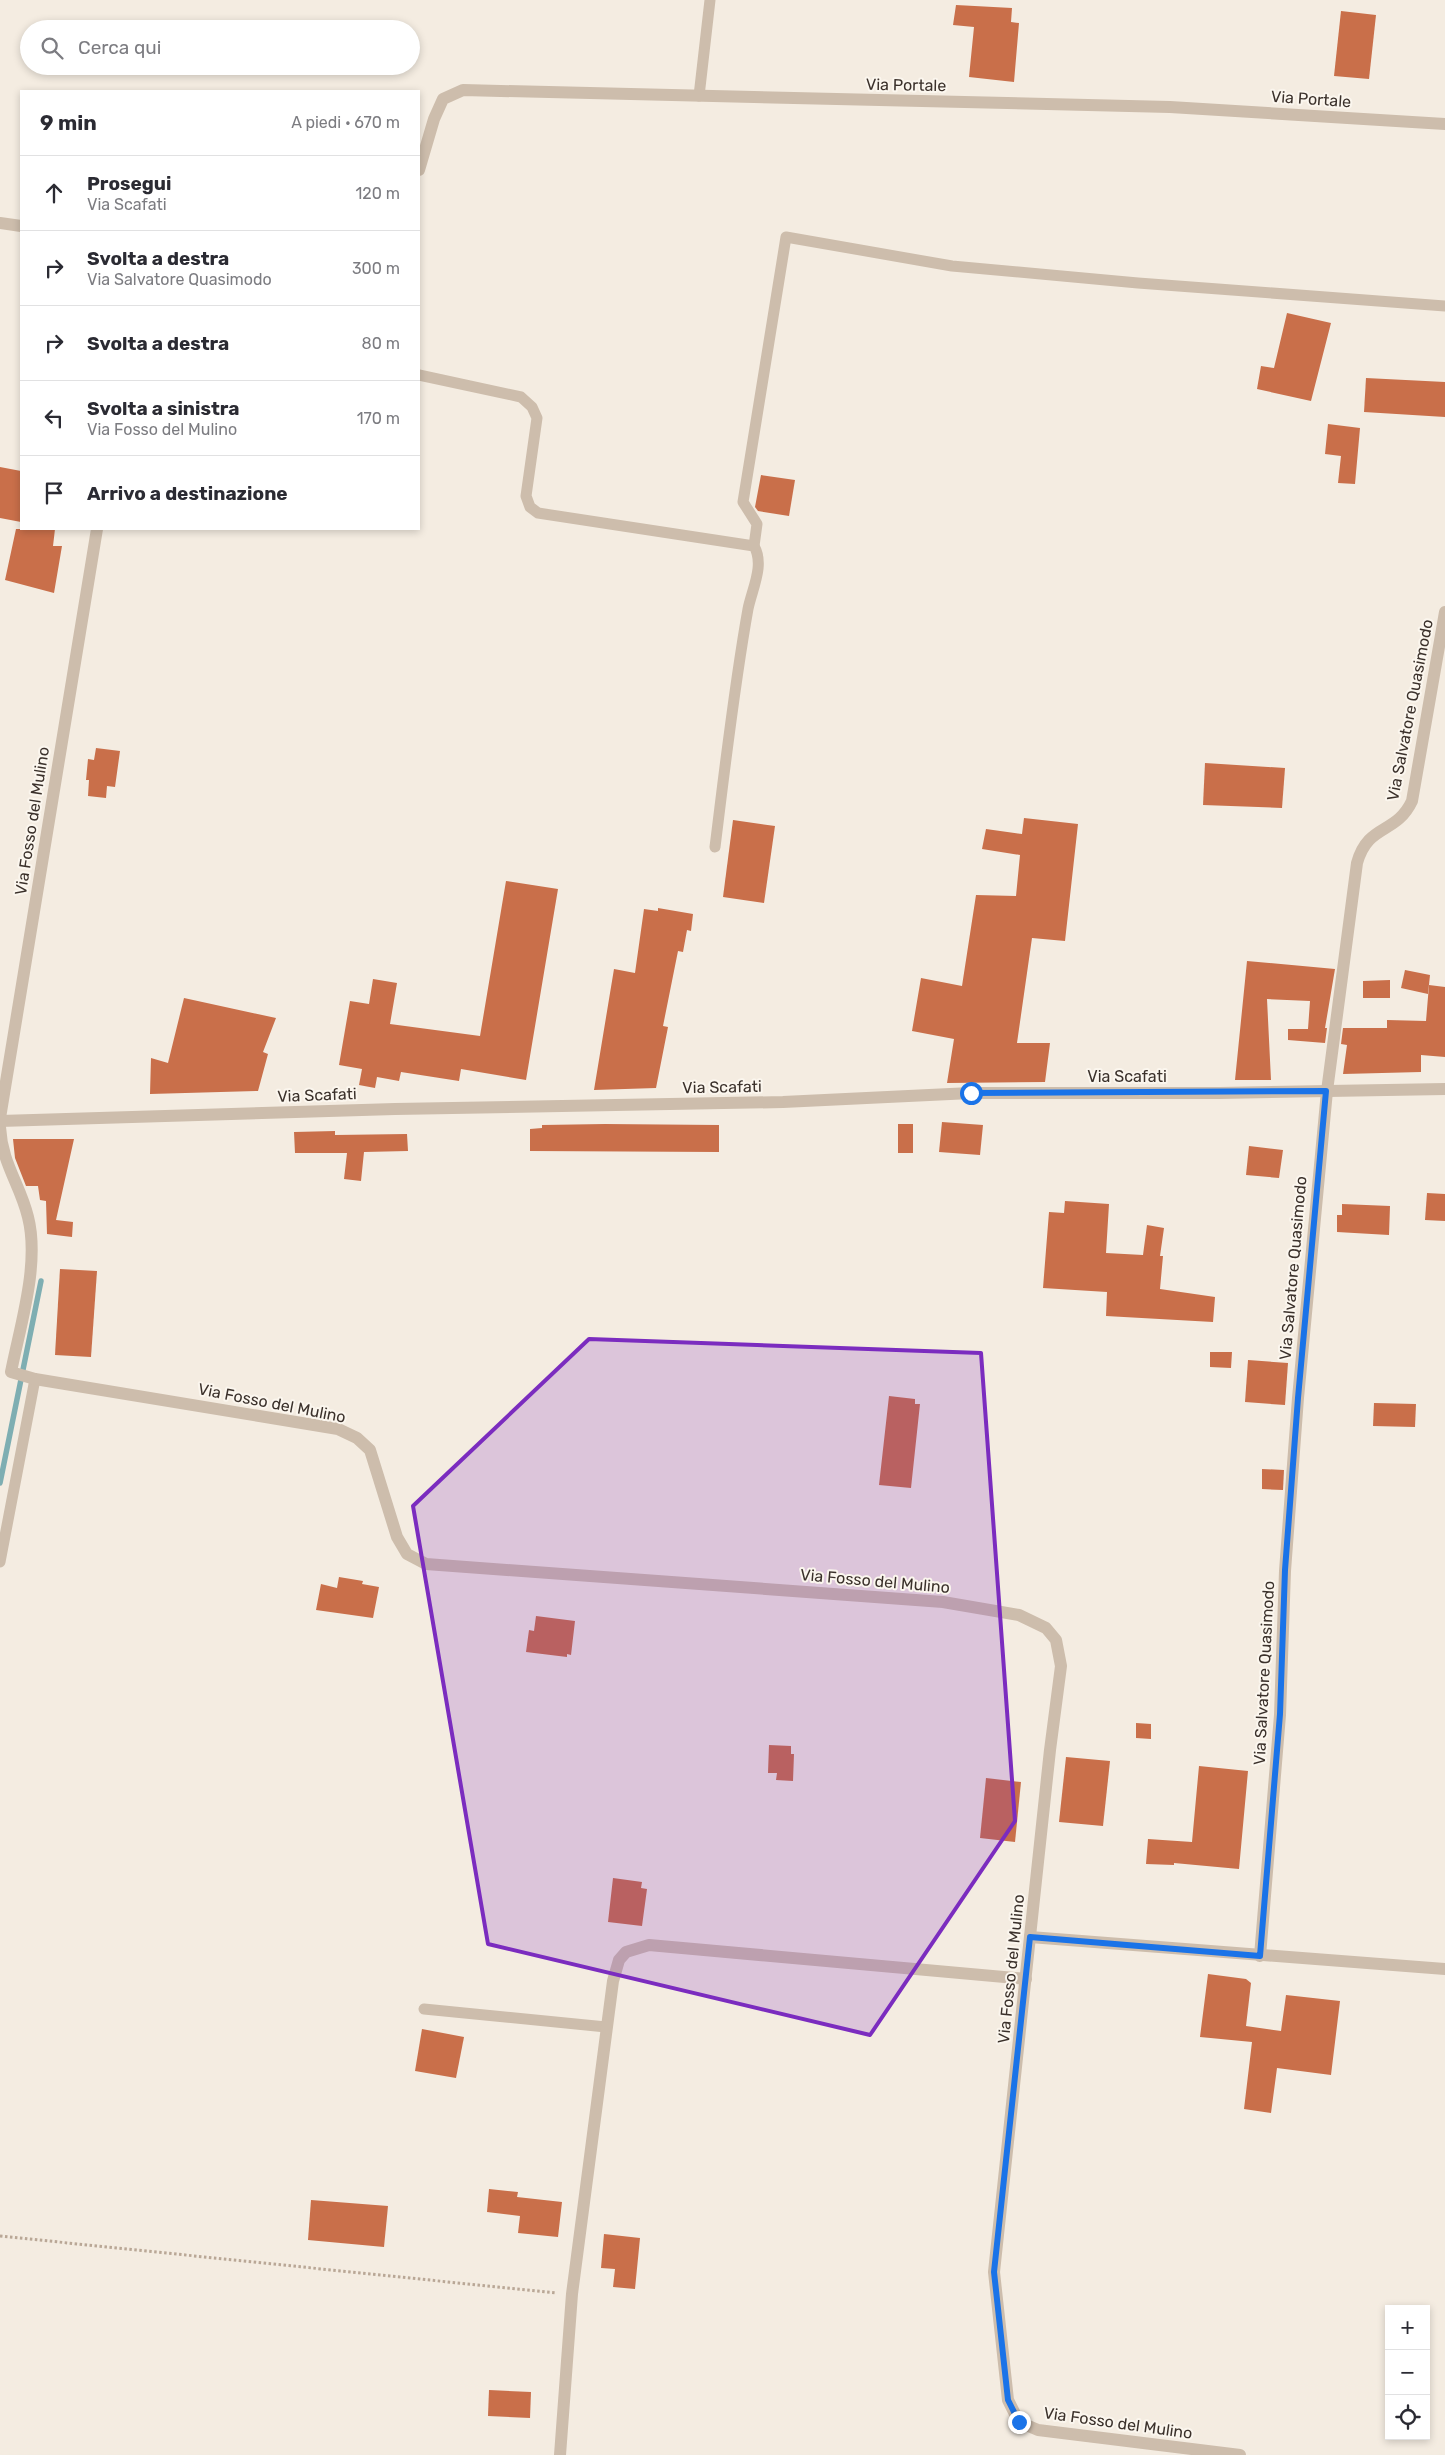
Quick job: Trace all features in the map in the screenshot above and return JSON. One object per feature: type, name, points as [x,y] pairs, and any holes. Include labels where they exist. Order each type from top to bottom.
[{"type":"street","name":"Via Portale","points":[[420,167],[434,119],[443,99],[463,90],[1170,107],[1445,124]]},
{"type":"street","points":[[0,224],[20,226]]},
{"type":"street","name":"Via Fosso del Mulino","points":[[0,1119],[96,530]]},
{"type":"street","name":"Via Salvatore Quasimodo","points":[[1260,1956],[1280,1714],[1285,1570],[1298,1398],[1326,1091],[1357,863],[1361,849],[1369,837],[1396,822],[1406,813],[1412,801],[1445,612]]},
{"type":"street","name":"Via Scafati","points":[[0,1119],[405,1108],[783,1102],[971,1093],[1445,1089]]},
{"type":"street","name":"Via Fosso del Mulino","points":[[0,1127],[1,1148],[28,1218],[32,1265],[11,1372],[35,1379],[338,1429],[357,1438],[370,1450],[397,1537],[407,1554],[426,1564],[943,1602],[1020,1615],[1046,1628],[1056,1640],[1061,1666],[1050,1750],[994,2272],[1008,2400],[1019,2422],[1038,2430],[1240,2455]]},
{"type":"street","points":[[1030,1937],[1445,1969]]},
{"type":"street","points":[[560,2455],[572,2294],[606,2027],[614,1976],[619,1960],[626,1952],[637,1947],[649,1945],[1026,1980]]},
{"type":"lane","points":[[699,96],[710,0]]},
{"type":"lane","points":[[715,846],[743,636],[759,554],[754,546],[758,524],[743,502],[786,237],[952,266],[1138,283],[1445,306]]},
{"type":"lane","points":[[420,376],[521,397],[532,407],[537,418],[526,496],[530,507],[538,513],[754,546]]},
{"type":"lane","points":[[0,1562],[35,1379]]},
{"type":"lane","points":[[424,2009],[606,2027]]},
{"type":"path","points":[[0,2236],[572,2294]]},
{"type":"highlighted area","points":[[589,1339],[981,1353],[1015,1821],[870,2035],[488,1944],[413,1506]]},
{"type":"building","points":[[956,5],[1012,8],[1011,22],[1019,23],[1014,82],[969,77],[974,27],[953,25]]},
{"type":"building","points":[[1341,11],[1376,15],[1369,79],[1334,76]]},
{"type":"building","points":[[1287,313],[1331,323],[1311,401],[1257,389],[1261,366],[1274,368]]},
{"type":"building","points":[[1366,378],[1445,382],[1445,417],[1364,412]]},
{"type":"building","points":[[1328,424],[1360,428],[1355,484],[1338,483],[1341,456],[1325,454]]},
{"type":"building","points":[[0,467],[20,471],[20,522],[0,518]]},
{"type":"building","points":[[761,475],[795,480],[789,516],[758,511],[755,507]]},
{"type":"building","points":[[16,529],[55,530],[53,546],[62,546],[54,593],[5,580]]},
{"type":"building","points":[[96,748],[120,751],[115,787],[107,786],[106,798],[88,796],[89,780],[86,780],[88,759],[94,760]]},
{"type":"building","points":[[1205,763],[1285,768],[1282,808],[1203,805]]},
{"type":"building","points":[[1024,818],[1078,824],[1065,941],[1032,938],[1017,1043],[1050,1043],[1045,1082],[947,1083],[954,1039],[912,1031],[921,978],[962,986],[976,895],[1016,896],[1020,855],[982,849],[986,829],[1022,834]]},
{"type":"building","points":[[733,820],[775,826],[764,903],[723,897]]},
{"type":"building","points":[[506,881],[558,889],[526,1080],[461,1069],[459,1081],[401,1072],[399,1081],[377,1077],[375,1088],[359,1085],[362,1069],[339,1065],[350,1001],[369,1004],[373,979],[397,983],[390,1024],[480,1036]]},
{"type":"building","points":[[658,908],[693,914],[691,931],[687,930],[683,952],[678,951],[663,1026],[668,1027],[656,1088],[594,1090],[614,969],[635,973],[644,909],[658,911]]},
{"type":"building","points":[[1247,961],[1335,969],[1325,1028],[1327,1028],[1325,1043],[1288,1040],[1288,1029],[1308,1029],[1310,1001],[1267,999],[1271,1080],[1235,1080]]},
{"type":"building","points":[[1405,970],[1430,975],[1428,994],[1401,988]]},
{"type":"building","points":[[1390,980],[1390,998],[1363,998],[1363,981]]},
{"type":"building","points":[[1429,985],[1445,987],[1445,1057],[1421,1055],[1421,1072],[1343,1074],[1347,1045],[1341,1044],[1343,1028],[1387,1028],[1387,1020],[1426,1021]]},
{"type":"building","points":[[184,998],[276,1018],[263,1052],[268,1054],[258,1091],[150,1094],[151,1058],[168,1063]]},
{"type":"building","points":[[942,1122],[983,1125],[980,1155],[939,1152]]},
{"type":"building","points":[[898,1124],[913,1124],[913,1153],[898,1153]]},
{"type":"building","points":[[542,1125],[719,1125],[719,1152],[530,1151],[530,1129],[542,1128]]},
{"type":"building","points":[[335,1131],[335,1135],[407,1134],[408,1151],[364,1152],[361,1181],[344,1179],[347,1153],[295,1153],[294,1132]]},
{"type":"building","points":[[13,1139],[74,1139],[56,1220],[73,1222],[72,1237],[47,1234],[46,1201],[40,1200],[38,1186],[26,1186],[15,1158]]},
{"type":"building","points":[[1249,1146],[1283,1150],[1279,1178],[1246,1175]]},
{"type":"building","points":[[1427,1193],[1445,1194],[1445,1221],[1425,1220]]},
{"type":"building","points":[[1065,1201],[1109,1204],[1106,1253],[1143,1255],[1147,1225],[1164,1228],[1160,1256],[1163,1256],[1160,1289],[1215,1297],[1213,1322],[1106,1316],[1107,1292],[1043,1288],[1049,1212],[1064,1213]]},
{"type":"building","points":[[1342,1204],[1390,1206],[1389,1235],[1337,1232],[1337,1215],[1342,1215]]},
{"type":"building","points":[[60,1269],[97,1271],[91,1357],[55,1355]]},
{"type":"building","points":[[1210,1352],[1232,1352],[1231,1368],[1210,1367]]},
{"type":"building","points":[[1248,1360],[1288,1363],[1285,1405],[1245,1402]]},
{"type":"building","points":[[889,1396],[915,1399],[915,1404],[920,1404],[911,1488],[879,1485]]},
{"type":"building","points":[[1374,1403],[1416,1404],[1415,1427],[1373,1426]]},
{"type":"building","points":[[1262,1469],[1284,1470],[1283,1490],[1262,1489]]},
{"type":"building","points":[[339,1577],[363,1581],[362,1584],[379,1587],[373,1618],[316,1610],[321,1584],[337,1588]]},
{"type":"building","points":[[536,1616],[575,1621],[571,1655],[567,1654],[567,1657],[526,1652],[529,1630],[534,1631]]},
{"type":"building","points":[[1136,1723],[1151,1724],[1151,1739],[1136,1738]]},
{"type":"building","points":[[769,1745],[791,1746],[791,1754],[794,1754],[793,1781],[776,1780],[777,1773],[768,1773]]},
{"type":"building","points":[[1066,1757],[1110,1761],[1103,1826],[1059,1822]]},
{"type":"building","points":[[1199,1766],[1248,1771],[1239,1869],[1174,1863],[1174,1865],[1146,1864],[1148,1839],[1192,1842]]},
{"type":"building","points":[[986,1778],[1021,1782],[1015,1842],[980,1838]]},
{"type":"building","points":[[613,1878],[642,1882],[641,1888],[647,1889],[642,1926],[608,1922]]},
{"type":"building","points":[[1208,1974],[1246,1979],[1251,1983],[1246,2026],[1281,2031],[1286,1995],[1340,2001],[1331,2075],[1277,2068],[1271,2113],[1244,2109],[1252,2042],[1200,2037]]},
{"type":"building","points":[[422,2029],[464,2037],[456,2078],[415,2071]]},
{"type":"building","points":[[489,2189],[518,2192],[517,2197],[562,2202],[558,2237],[518,2233],[520,2216],[487,2212]]},
{"type":"building","points":[[311,2200],[388,2206],[384,2247],[308,2240]]},
{"type":"building","points":[[604,2234],[640,2238],[635,2289],[613,2287],[615,2269],[601,2268]]},
{"type":"building","points":[[489,2390],[531,2392],[530,2418],[488,2416]]},
{"type":"waterway","points":[[0,1483],[41,1281]]},
{"type":"route","points":[[971,1093],[1326,1091],[1298,1398],[1285,1570],[1280,1714],[1260,1956],[1030,1937],[994,2272],[1008,2400],[1019,2422]]}]
